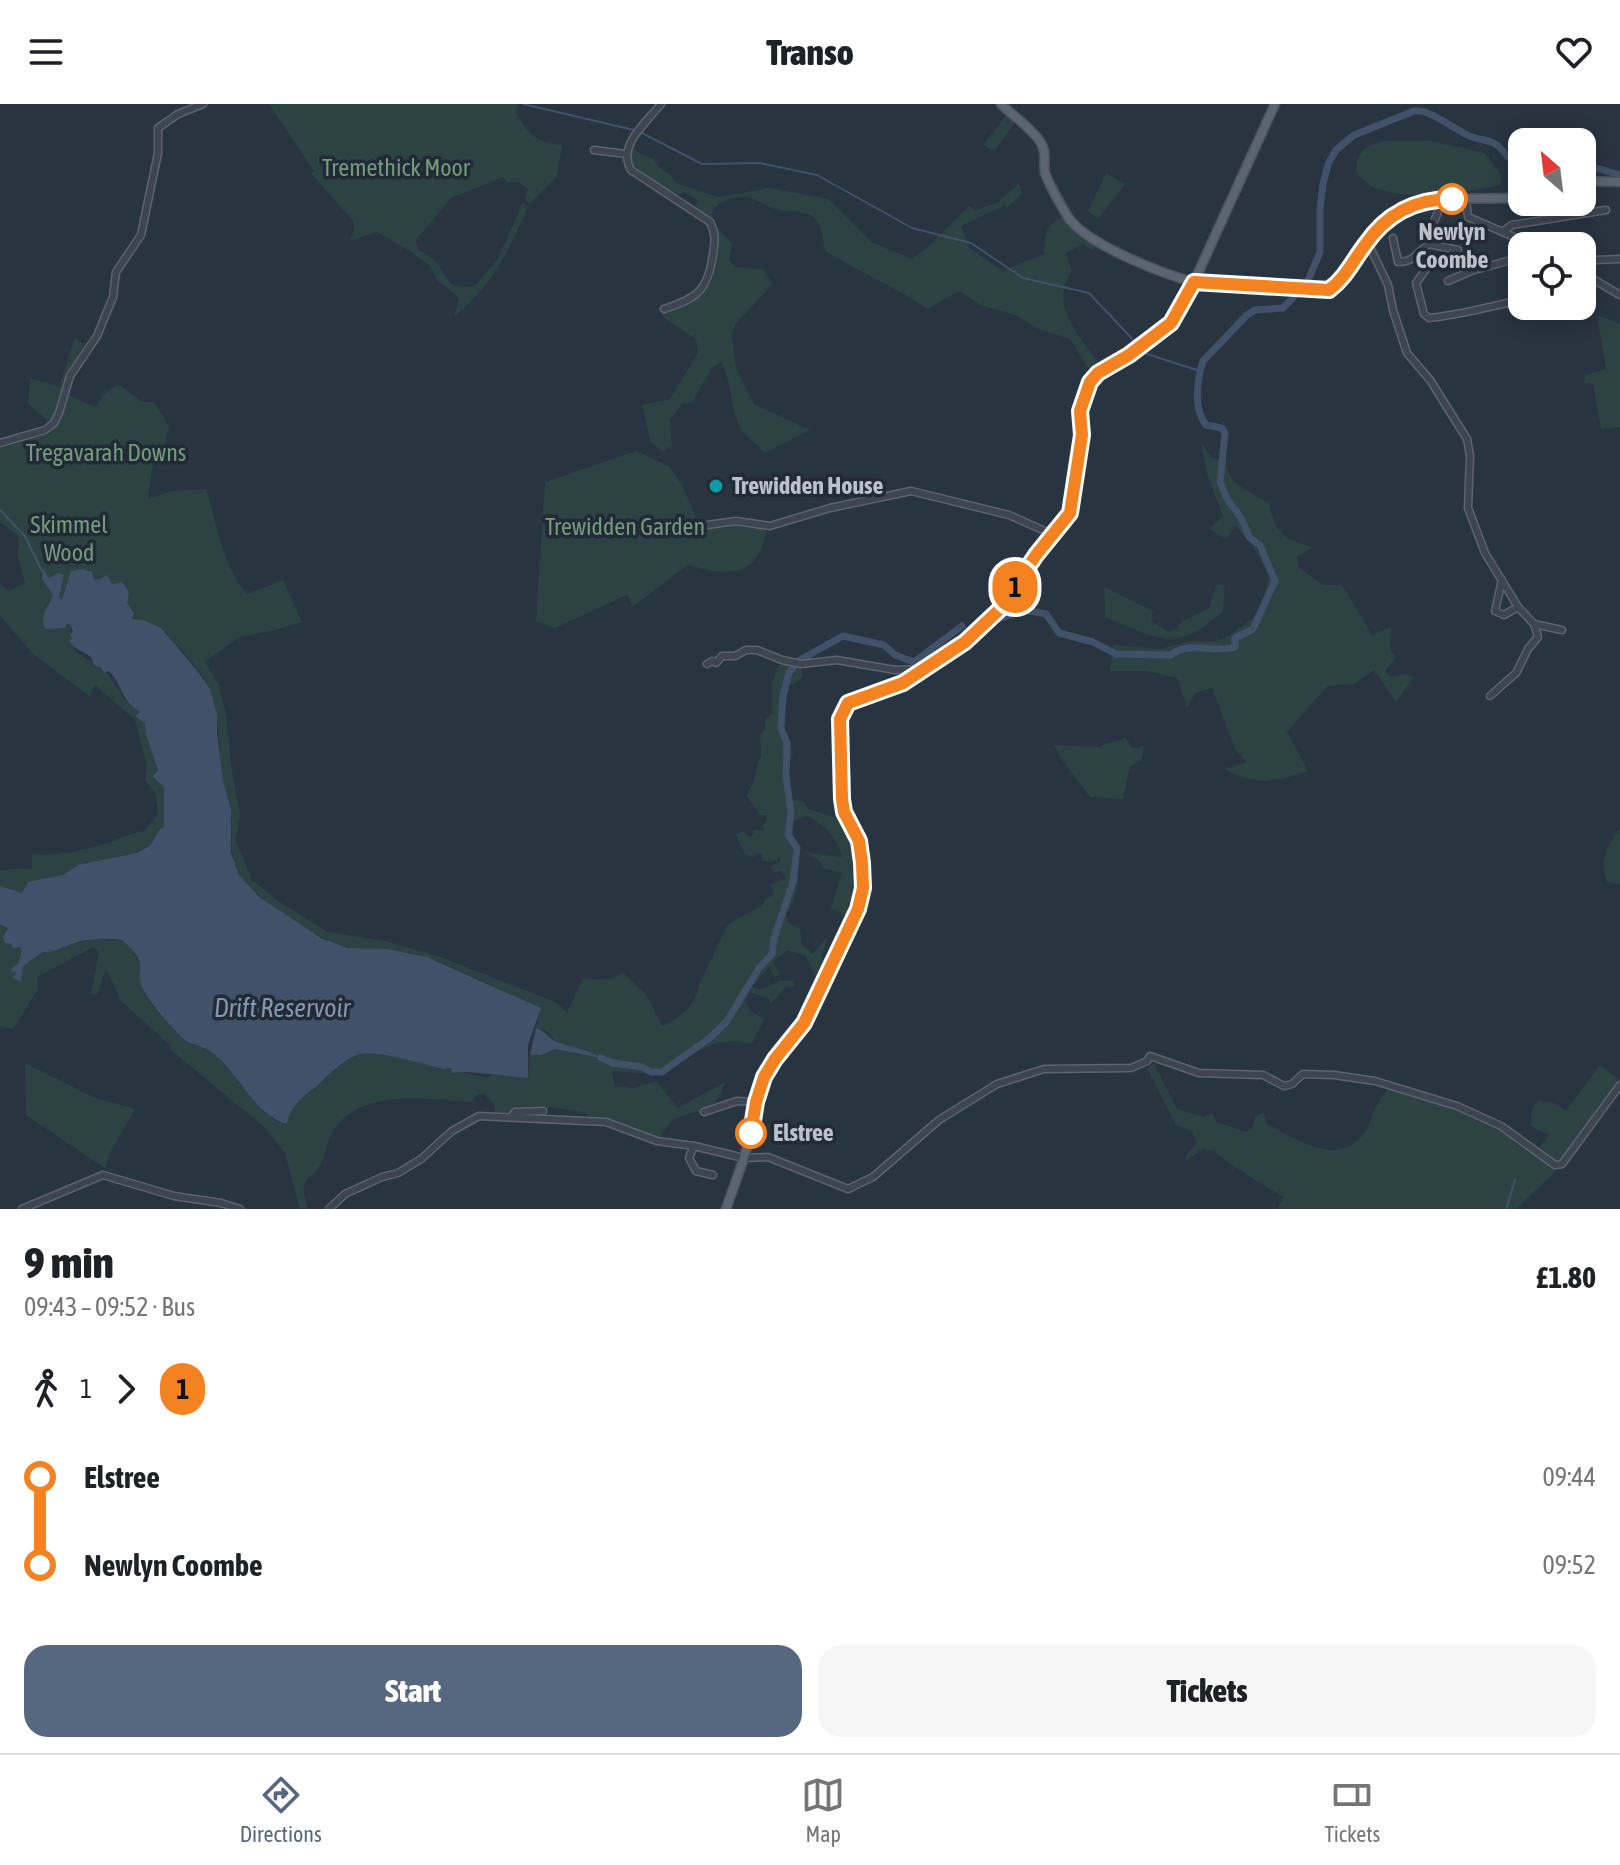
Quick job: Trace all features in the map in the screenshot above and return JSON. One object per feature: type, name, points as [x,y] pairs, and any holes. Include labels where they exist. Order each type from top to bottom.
[{"type":"main road","points":[[1001,104],[1040,141],[1045,151],[1046,177],[1069,219],[1113,250],[1173,277],[1194,282],[1329,290],[1343,280],[1367,241],[1404,207],[1434,199],[1508,198]]},
{"type":"main road","points":[[726,1209],[744,1158],[764,1077],[812,1009],[858,909],[863,888],[859,841],[844,812],[842,799],[840,719],[843,708],[848,703],[903,683],[965,642],[993,616],[1070,513],[1082,435],[1080,411],[1083,396],[1098,373],[1171,323],[1194,282],[1275,104]]},
{"type":"main road","points":[[1596,181],[1620,182]]},
{"type":"street","points":[[0,443],[45,430],[54,423],[70,376],[97,336],[108,310],[116,272],[141,235],[158,153],[158,128],[178,114],[203,104]]},
{"type":"street","points":[[661,104],[627,147],[626,160],[631,170],[710,222],[715,231],[710,274],[705,284],[683,304],[664,309]]},
{"type":"street","points":[[594,150],[626,154]]},
{"type":"street","points":[[1466,200],[1468,217],[1508,235]]},
{"type":"street","points":[[1502,232],[1512,225],[1606,210]]},
{"type":"street","points":[[1432,244],[1430,231],[1438,212]]},
{"type":"street","points":[[1393,238],[1398,262],[1402,263],[1420,255],[1423,248],[1432,244],[1458,250]]},
{"type":"street","points":[[1367,241],[1388,285],[1407,353],[1430,380],[1467,439],[1470,456],[1468,508],[1485,553],[1518,607],[1534,624],[1538,637]]},
{"type":"street","points":[[1420,255],[1427,268],[1416,283],[1424,314],[1429,318],[1463,314],[1508,303]]},
{"type":"street","points":[[1596,260],[1620,259]]},
{"type":"street","points":[[1448,281],[1508,261]]},
{"type":"street","points":[[1596,281],[1620,295]]},
{"type":"street","points":[[700,526],[736,521],[770,526],[830,508],[911,491],[1009,515],[1054,535]]},
{"type":"street","points":[[1502,580],[1495,611],[1504,615],[1518,607]]},
{"type":"street","points":[[1534,624],[1562,630]]},
{"type":"street","points":[[1490,696],[1516,673],[1528,649],[1545,628]]},
{"type":"street","points":[[707,664],[712,661],[716,663],[722,656],[757,650],[801,664],[837,660],[895,670],[922,669]]},
{"type":"street","points":[[329,1209],[353,1190],[398,1173],[479,1116],[606,1122],[657,1141],[744,1158],[768,1157],[852,1188],[873,1177],[939,1120],[997,1084],[1044,1069],[1131,1068],[1147,1061],[1150,1056],[1199,1073],[1263,1075],[1284,1086],[1292,1084],[1303,1074],[1375,1081],[1457,1106],[1501,1126],[1555,1165],[1562,1164],[1620,1085]]},
{"type":"street","points":[[704,1112],[737,1101],[756,1102]]},
{"type":"street","points":[[511,1117],[515,1112],[543,1111]]},
{"type":"street","points":[[694,1146],[689,1158],[696,1171],[713,1175]]},
{"type":"street","points":[[22,1209],[103,1175],[174,1196],[240,1209]]},
{"type":"green space","name":"Tremethick Moor","points":[[269,104],[519,104],[516,112],[529,132],[546,142],[562,145],[557,176],[530,204],[525,200],[528,189],[518,182],[507,183],[503,177],[451,198],[416,240],[418,250],[435,261],[452,284],[474,286],[497,260],[523,203],[528,207],[498,267],[479,293],[454,317],[459,298],[438,281],[430,266],[410,251],[377,232],[350,241],[353,221],[311,174],[314,171]]},
{"type":"green space","points":[[1008,113],[1016,122],[994,151],[983,145]]},
{"type":"green space","points":[[1430,141],[1485,153],[1501,175],[1500,185],[1455,193],[1407,195],[1375,188],[1357,174],[1357,161],[1362,152],[1371,146],[1382,142]]},
{"type":"green space","points":[[632,146],[637,152],[654,159],[676,183],[718,197],[769,188],[828,199],[871,242],[912,259],[969,206],[975,211],[998,202],[1019,184],[1022,193],[1007,208],[1005,205],[961,226],[970,248],[1003,271],[1044,254],[1048,230],[1066,214],[1101,246],[1092,250],[1083,244],[1066,253],[1072,271],[1063,296],[1070,321],[1102,367],[1092,374],[1070,339],[1041,330],[1013,314],[982,306],[959,291],[928,309],[825,251],[821,228],[813,217],[773,208],[748,197],[736,197],[718,205],[712,220],[732,244],[729,260],[735,267],[763,269],[772,284],[735,325],[732,336],[736,368],[754,404],[810,430],[765,453],[744,433],[738,422],[721,362],[712,368],[692,402],[682,404],[670,420],[672,446],[662,452],[650,441],[642,405],[670,399],[698,353],[696,339],[662,314],[687,304],[712,281],[717,253],[710,250],[707,227],[689,213],[699,201],[684,192],[675,196],[631,163],[628,150]]},
{"type":"green space","points":[[1106,173],[1125,184],[1098,219],[1088,211]]},
{"type":"green space","points":[[1597,315],[1620,324],[1620,427],[1601,429],[1593,384],[1584,383],[1585,375],[1606,369]]},
{"type":"green space","points":[[75,338],[86,346],[67,374],[56,414],[50,423],[28,403],[30,378],[59,387]]},
{"type":"green space","points":[[118,384],[142,402],[154,402],[169,426],[164,448],[153,462],[148,499],[172,491],[206,489],[221,544],[239,583],[247,594],[283,580],[302,622],[239,637],[205,662],[219,685],[226,715],[240,814],[236,840],[252,880],[278,901],[328,932],[386,941],[441,957],[555,1002],[567,1012],[583,978],[609,980],[623,973],[646,994],[662,1026],[669,1023],[681,1015],[694,999],[728,924],[763,905],[765,899],[773,895],[771,884],[786,879],[781,871],[775,872],[770,867],[780,862],[781,857],[771,862],[762,861],[762,854],[754,857],[745,854],[735,834],[744,831],[751,837],[755,830],[764,830],[766,815],[760,815],[747,796],[761,757],[760,735],[765,729],[765,720],[772,713],[772,682],[782,660],[801,664],[802,678],[784,690],[785,729],[793,754],[788,771],[789,789],[793,800],[803,801],[809,809],[834,817],[840,809],[856,842],[861,888],[851,920],[831,908],[842,873],[823,868],[819,860],[805,853],[842,857],[841,851],[829,833],[813,819],[807,816],[793,821],[799,876],[794,899],[786,914],[788,922],[800,929],[802,945],[813,954],[827,937],[821,958],[831,965],[821,988],[806,956],[788,950],[773,964],[780,974],[775,977],[769,967],[752,987],[760,990],[780,981],[794,981],[794,987],[786,986],[770,1005],[769,999],[750,992],[745,1001],[750,1011],[764,1019],[751,1045],[740,1041],[715,1043],[652,1074],[612,1071],[615,1086],[634,1088],[656,1081],[678,1108],[725,1082],[711,1107],[674,1120],[657,1141],[606,1122],[589,1122],[587,1113],[551,1107],[543,1111],[496,1114],[494,1104],[484,1094],[478,1094],[471,1102],[415,1098],[377,1102],[359,1108],[333,1132],[318,1168],[305,1183],[308,1209],[300,1209],[285,1153],[263,1126],[171,1050],[170,1045],[122,1002],[106,969],[97,994],[91,994],[99,952],[94,947],[37,977],[38,989],[13,1029],[0,1026],[0,923],[42,951],[98,938],[122,940],[138,956],[144,993],[170,1025],[187,1041],[202,1046],[221,1059],[263,1110],[273,1119],[286,1124],[302,1099],[356,1055],[387,1055],[488,1078],[493,1074],[528,1078],[530,1055],[542,1055],[554,1049],[593,1055],[556,1042],[546,1031],[536,1028],[540,1008],[429,958],[339,945],[290,918],[247,885],[234,860],[232,819],[222,775],[217,721],[210,690],[195,665],[161,628],[70,624],[74,650],[108,674],[125,699],[142,714],[171,818],[151,845],[137,853],[22,893],[0,897],[0,870],[32,868],[32,854],[76,851],[144,831],[158,814],[155,793],[145,780],[147,765],[135,720],[95,685],[89,696],[33,654],[0,616],[0,583],[8,591],[25,583],[17,553],[18,536],[0,522],[0,443],[51,424],[64,407],[68,395],[95,407],[105,393]]},
{"type":"green space","points":[[1201,443],[1212,458],[1226,460],[1230,475],[1240,486],[1269,503],[1274,522],[1283,534],[1295,542],[1313,547],[1297,557],[1299,568],[1323,585],[1342,585],[1372,635],[1391,627],[1390,650],[1396,657],[1385,671],[1391,677],[1404,674],[1414,677],[1396,702],[1374,670],[1354,684],[1328,686],[1287,732],[1308,771],[1285,778],[1256,780],[1225,769],[1246,762],[1235,749],[1212,688],[1195,693],[1187,708],[1177,678],[1147,671],[1110,671],[1113,645],[1160,649],[1191,641],[1215,642],[1253,618],[1264,597],[1269,576],[1254,548],[1236,526],[1226,539],[1210,529],[1223,516],[1208,477]]},
{"type":"green space","name":"Trewidden Garden","points":[[637,451],[670,467],[683,487],[700,526],[742,522],[767,531],[760,552],[752,563],[735,571],[687,565],[633,607],[627,595],[555,628],[536,621],[545,482]]},
{"type":"green space","points":[[1217,584],[1225,586],[1223,611],[1207,625],[1179,638],[1153,636],[1105,617],[1104,587],[1153,611],[1151,621],[1169,632],[1182,621],[1209,608]]},
{"type":"green space","points":[[1125,737],[1132,748],[1144,746],[1141,760],[1130,767],[1123,799],[1090,797],[1054,745],[1100,747]]},
{"type":"green space","points":[[1620,829],[1620,884],[1607,882],[1604,860],[1608,847]]},
{"type":"green space","points":[[25,1063],[93,1097],[135,1110],[112,1149],[105,1168],[26,1115]]},
{"type":"green space","points":[[1154,1064],[1177,1109],[1204,1117],[1212,1113],[1217,1122],[1246,1132],[1252,1129],[1255,1116],[1264,1112],[1267,1124],[1305,1143],[1332,1150],[1356,1142],[1368,1127],[1390,1086],[1429,1096],[1501,1126],[1536,1152],[1549,1135],[1530,1126],[1532,1109],[1538,1101],[1553,1103],[1566,1111],[1600,1065],[1618,1079],[1554,1173],[1516,1209],[1277,1209],[1284,1197],[1214,1151],[1203,1149],[1187,1160],[1185,1156],[1196,1144],[1192,1131],[1176,1125],[1147,1068]]},
{"type":"water","name":"Drift Reservoir","points":[[43,568],[49,578],[58,573],[64,575],[59,597],[62,600],[71,571],[82,569],[92,572],[94,579],[107,575],[112,584],[122,582],[129,592],[127,603],[134,613],[132,619],[161,628],[210,689],[217,714],[223,780],[231,809],[231,853],[239,875],[259,897],[321,938],[348,948],[387,949],[427,957],[541,1008],[528,1045],[528,1078],[452,1073],[451,1068],[443,1069],[387,1055],[357,1055],[340,1065],[302,1098],[291,1112],[287,1124],[267,1114],[218,1057],[187,1041],[170,1025],[145,993],[140,978],[140,962],[122,940],[87,940],[43,952],[23,966],[21,982],[12,977],[16,974],[15,971],[11,973],[12,968],[18,964],[22,951],[20,947],[12,948],[12,944],[5,943],[3,937],[8,928],[0,924],[0,886],[22,893],[28,882],[63,875],[78,865],[137,853],[151,845],[158,831],[164,827],[164,788],[153,776],[158,770],[145,724],[136,716],[140,712],[128,702],[108,671],[104,673],[94,665],[91,657],[69,641],[73,632],[70,624],[66,624],[65,628],[46,629],[44,616],[53,595],[42,579]]},
{"type":"water","points":[[536,1028],[554,1041],[601,1058],[555,1049],[542,1055],[530,1055]]},
{"type":"waterway","points":[[523,104],[634,130]]},
{"type":"waterway","points":[[998,619],[1025,610],[1046,614],[1059,633],[1093,642],[1116,654],[1171,655],[1186,648],[1235,647],[1235,638],[1253,629],[1275,581],[1260,545],[1250,538],[1220,482],[1225,433],[1222,428],[1206,425],[1199,411],[1198,385],[1203,361],[1247,315],[1255,310],[1283,308],[1307,283],[1320,252],[1320,208],[1328,164],[1336,150],[1354,135],[1421,111],[1472,137],[1494,143],[1508,157]]},
{"type":"waterway","points":[[640,132],[702,164],[760,163],[817,175],[912,228],[971,243],[1023,278],[1089,293],[1138,345]]},
{"type":"waterway","points":[[1596,168],[1620,175]]},
{"type":"waterway","points":[[1143,350],[1200,371]]},
{"type":"waterway","points":[[0,510],[25,536],[42,571]]},
{"type":"waterway","points":[[798,661],[843,636],[884,645],[895,655],[914,662],[962,626]]},
{"type":"waterway","points":[[601,1058],[651,1072],[662,1072],[711,1037],[727,1021],[759,968],[772,954],[774,938],[793,882],[797,848],[788,835],[791,813],[786,776],[787,743],[781,728],[783,696],[789,673],[795,665]]},
{"type":"waterway","points":[[1506,1209],[1515,1180]]},
{"type":"bus line","name":"1","points":[[751,1133],[764,1077],[812,1009],[858,909],[863,888],[859,841],[844,812],[842,799],[840,719],[843,708],[848,703],[903,683],[965,642],[999,610],[1036,555],[1070,513],[1082,435],[1080,411],[1090,382],[1098,373],[1129,355],[1171,323],[1194,282],[1329,290],[1343,280],[1367,241],[1404,207],[1434,199],[1452,199]]},
{"type":"place","name":"Newlyn Coombe","points":[[1452,199]]},
{"type":"place","name":"Trewidden House","points":[[716,486]]},
{"type":"place","name":"Elstree","points":[[751,1133]]},
{"type":"park label","name":"Tregavarah Downs","points":[[106,453]]},
{"type":"park label","name":"Skimmel Wood","points":[[69,539]]}]
